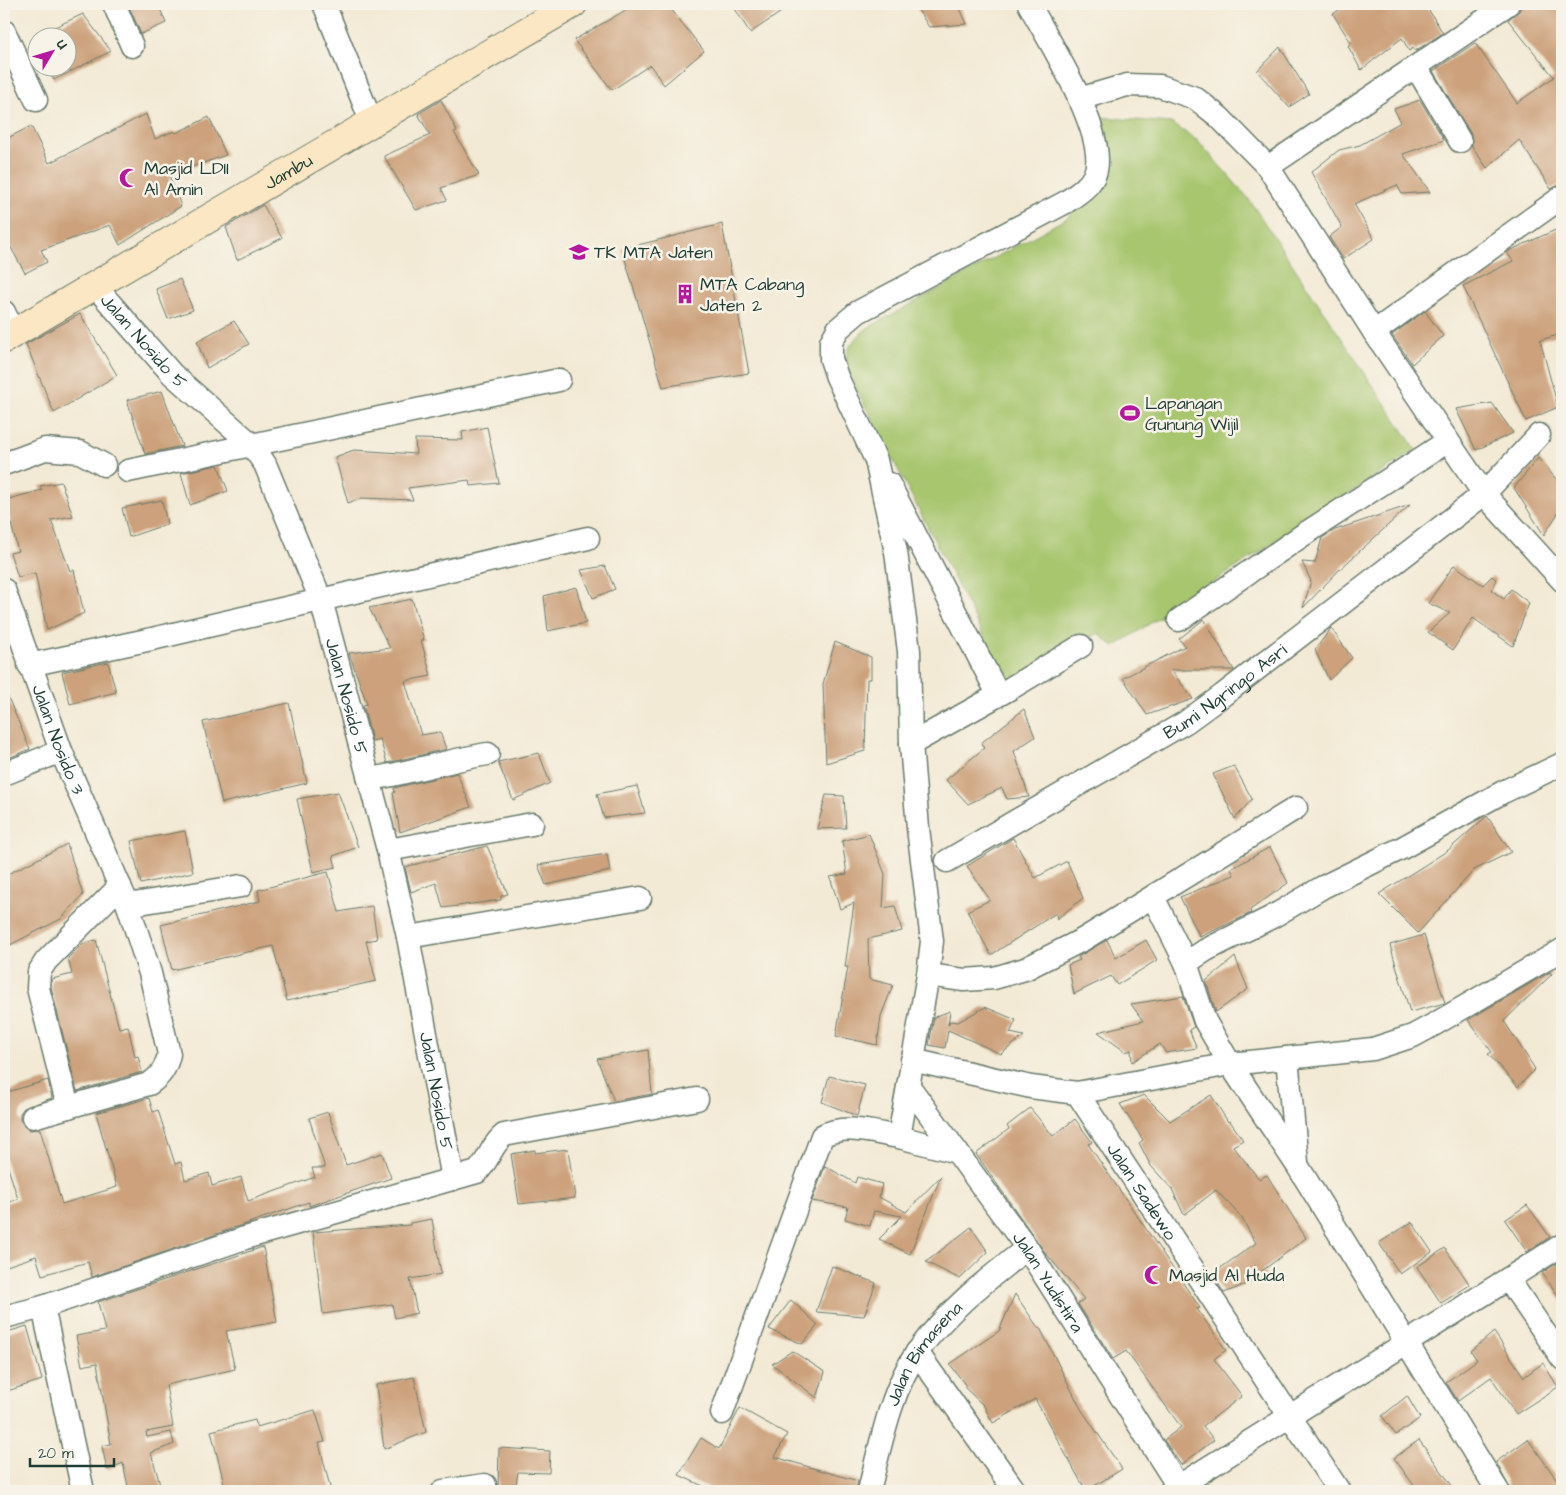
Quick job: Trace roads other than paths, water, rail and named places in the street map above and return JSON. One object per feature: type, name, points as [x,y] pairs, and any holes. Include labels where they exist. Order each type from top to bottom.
[{"type":"street","points":[[114,4],[132,46]]},
{"type":"street","points":[[324,4],[371,121]]},
{"type":"street","name":"Jambu","points":[[7,328],[94,285],[573,4]]},
{"type":"street","points":[[899,1137],[928,975],[932,941],[918,828],[911,744],[909,651],[896,552],[880,474],[830,358],[831,342],[838,329],[858,312],[1066,202],[1084,189],[1094,176],[1098,155],[1094,135],[1079,99],[1029,4]]},
{"type":"street","points":[[1268,167],[1508,4]]},
{"type":"street","points":[[4,32],[36,100]]},
{"type":"street","points":[[1416,67],[1460,140]]},
{"type":"street","points":[[1079,99],[1127,85],[1160,86],[1194,98],[1219,117],[1268,167],[1374,332],[1484,494],[1562,580]]},
{"type":"street","points":[[1374,332],[1562,197]]},
{"type":"street","name":"Jalan Nosido 5","points":[[94,285],[172,374],[250,443],[265,464],[321,600],[388,850],[408,937],[453,1179]]},
{"type":"street","points":[[128,471],[250,443],[559,380]]},
{"type":"street","name":"Bumi Ngringo Asri","points":[[947,861],[1186,722],[1267,663],[1484,494],[1539,434]]},
{"type":"street","points":[[1180,620],[1303,535],[1448,441]]},
{"type":"street","points":[[4,464],[45,449],[80,452],[104,465]]},
{"type":"street","points":[[880,474],[892,487],[998,694]]},
{"type":"street","points":[[29,665],[588,538]]},
{"type":"street","name":"Jalan Nosido 3","points":[[4,590],[61,751],[124,896],[150,973],[169,1054],[166,1067],[159,1078],[149,1084],[33,1117]]},
{"type":"street","points":[[911,744],[1081,646]]},
{"type":"street","points":[[4,774],[61,751]]},
{"type":"street","points":[[369,779],[393,776],[452,760],[488,754]]},
{"type":"street","points":[[1186,963],[1213,946],[1272,917],[1323,887],[1402,848],[1502,792],[1562,764]]},
{"type":"street","points":[[928,975],[964,980],[984,979],[1025,969],[1084,939],[1296,808]]},
{"type":"street","points":[[388,850],[532,824]]},
{"type":"street","points":[[68,1107],[38,988],[39,972],[46,961],[124,896],[241,886]]},
{"type":"street","points":[[1153,897],[1186,963],[1205,1020],[1230,1064],[1297,1165],[1406,1345],[1498,1491]]},
{"type":"street","points":[[408,937],[640,898]]},
{"type":"street","points":[[912,1060],[1031,1087],[1077,1093],[1230,1064],[1373,1049],[1412,1036],[1562,950]]},
{"type":"street","points":[[1287,1058],[1297,1165]]},
{"type":"street","name":"Jalan Yudistira","points":[[908,1085],[1027,1248],[1177,1490]]},
{"type":"street","name":"Jalan Sadewo","points":[[1077,1093],[1339,1491]]},
{"type":"street","points":[[4,1317],[43,1307],[246,1238],[477,1172],[484,1165],[494,1142],[504,1135],[697,1099]]},
{"type":"street","points":[[722,1413],[822,1136],[834,1129],[847,1129],[899,1137],[957,1152]]},
{"type":"street","points":[[1177,1490],[1290,1415],[1406,1345],[1562,1245]]},
{"type":"street","name":"Jalan Bimasena","points":[[869,1491],[883,1432],[898,1392],[917,1352],[960,1303],[1027,1248]]},
{"type":"street","points":[[1508,1279],[1562,1358]]},
{"type":"street","points":[[43,1307],[83,1491]]},
{"type":"street","points":[[917,1352],[1015,1491]]},
{"type":"street","points":[[443,1491],[485,1484]]},
{"type":"place","name":"Masjid LDII Al Amin","points":[[129,178]]},
{"type":"place","name":"TK MTA Jaten","points":[[579,252]]},
{"type":"place","name":"MTA Cabang Jaten 2","points":[[685,294]]},
{"type":"place","name":"Lapangan Gunung Wijil","points":[[1130,413]]},
{"type":"place","name":"Masjid Al Huda","points":[[1154,1275]]}]
